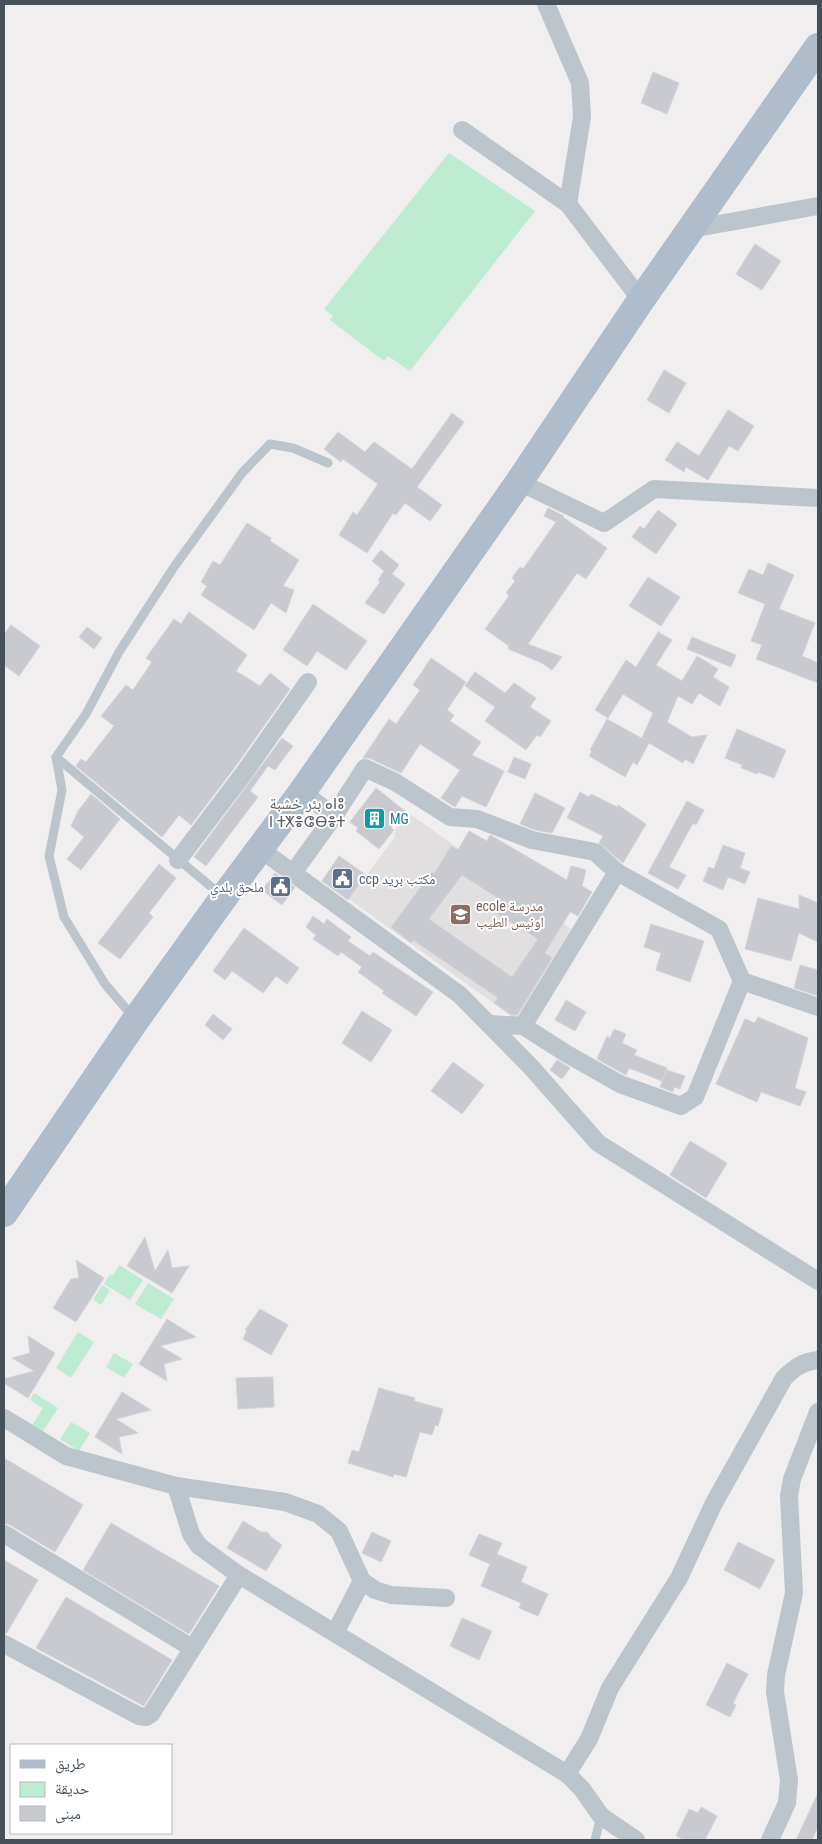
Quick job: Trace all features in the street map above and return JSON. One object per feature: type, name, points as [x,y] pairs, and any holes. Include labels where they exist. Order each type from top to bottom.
[{"type":"main road","points":[[4,1213],[135,1020],[302,792],[519,482],[641,300],[818,47]]},
{"type":"street","points":[[546,4],[580,83],[582,117],[568,204]]},
{"type":"street","points":[[462,130],[568,204],[641,300]]},
{"type":"street","points":[[691,230],[818,206]]},
{"type":"street","points":[[519,482],[604,523],[654,489],[818,498]]},
{"type":"street","points":[[178,860],[308,682]]},
{"type":"street","points":[[293,873],[334,816],[365,768],[394,782],[450,817],[477,819],[532,840],[595,852],[618,872],[718,929],[742,981],[695,1097],[681,1106],[620,1084],[523,1026],[489,1024]]},
{"type":"street","points":[[302,792],[334,816]]},
{"type":"street","points":[[260,850],[460,995],[531,1067],[598,1143],[818,1282]]},
{"type":"street","points":[[523,1026],[618,872]]},
{"type":"street","points":[[742,981],[818,1006]]},
{"type":"street","points":[[567,1774],[589,1739],[610,1688],[679,1578],[714,1502],[784,1378],[795,1367],[806,1362],[818,1360]]},
{"type":"street","points":[[770,1840],[787,1804],[789,1780],[775,1692],[776,1675],[794,1592],[789,1496],[792,1479],[818,1412]]},
{"type":"street","points":[[4,1418],[66,1456],[176,1486],[286,1502],[318,1514],[339,1530],[362,1581],[375,1590],[391,1595],[446,1598]]},
{"type":"street","points":[[176,1486],[191,1534],[199,1546],[239,1575],[567,1774],[582,1789],[601,1816],[636,1840]]},
{"type":"street","points":[[4,1534],[192,1648]]},
{"type":"street","points":[[4,1644],[139,1716],[146,1716],[151,1714],[239,1575]]},
{"type":"street","points":[[335,1633],[362,1581]]},
{"type":"lane","points":[[135,1020],[105,984],[64,918],[49,856],[62,790],[56,757],[86,714],[119,652],[164,583],[242,472],[270,444],[294,448],[328,463]]},
{"type":"lane","points":[[56,757],[224,897]]},
{"type":"lane","points":[[595,1840],[601,1816]]},
{"type":"shaded area","name":"ecole مدرسة اونيس الطيب","points":[[406,811],[571,929],[518,1021],[349,899],[394,838],[395,830]]},
{"type":"green space","points":[[449,153],[535,211],[410,371],[388,356],[384,361],[330,320],[333,316],[324,309]]},
{"type":"green space","points":[[119,1265],[143,1280],[130,1300],[104,1284],[110,1274],[113,1276]]},
{"type":"green space","points":[[148,1283],[174,1299],[161,1319],[135,1304]]},
{"type":"green space","points":[[102,1285],[110,1290],[101,1305],[93,1300]]},
{"type":"green space","points":[[78,1332],[94,1342],[71,1378],[56,1368]]},
{"type":"green space","points":[[114,1353],[133,1364],[124,1378],[106,1367]]},
{"type":"green space","points":[[34,1393],[58,1408],[41,1434],[31,1427],[43,1408],[30,1400]]},
{"type":"green space","points":[[71,1422],[90,1433],[79,1451],[60,1439]]},
{"type":"building","points":[[653,72],[679,83],[667,114],[641,103]]},
{"type":"building","points":[[755,244],[781,261],[762,290],[736,274]]},
{"type":"building","points":[[664,370],[686,383],[669,413],[647,400]]},
{"type":"building","points":[[728,410],[754,426],[738,451],[729,446],[708,480],[686,467],[684,472],[665,460],[677,442],[699,456]]},
{"type":"building","points":[[452,413],[464,422],[417,487],[442,505],[430,521],[405,503],[396,515],[393,513],[367,553],[339,535],[353,512],[357,515],[378,484],[343,459],[341,462],[324,449],[338,432],[365,452],[374,442],[412,469]]},
{"type":"building","points":[[548,508],[564,516],[607,548],[586,579],[577,573],[528,644],[562,657],[552,670],[542,663],[508,649],[509,646],[485,629],[509,596],[506,593],[515,581],[512,578],[520,567],[523,569],[556,522],[544,516]]},
{"type":"building","points":[[658,510],[677,524],[656,554],[632,537],[640,526],[644,529]]},
{"type":"building","points":[[247,523],[271,538],[270,541],[299,560],[283,586],[294,590],[286,613],[271,603],[254,630],[201,595],[207,586],[201,582],[213,561],[220,565]]},
{"type":"building","points":[[381,550],[399,565],[392,574],[405,584],[384,614],[365,603],[380,582],[378,580],[384,571],[372,561]]},
{"type":"building","points":[[768,563],[794,575],[779,609],[815,623],[802,656],[818,663],[818,683],[756,659],[762,645],[751,641],[765,604],[738,593],[749,569],[763,575]]},
{"type":"building","points":[[648,577],[680,597],[661,626],[629,606]]},
{"type":"building","points":[[313,604],[367,641],[346,670],[317,651],[307,666],[283,650]]},
{"type":"building","points":[[189,612],[247,655],[236,671],[260,686],[270,673],[290,689],[191,825],[179,815],[162,837],[76,766],[81,759],[86,762],[114,726],[101,716],[126,685],[133,690],[152,662],[146,658],[174,619],[181,624]]},
{"type":"building","points":[[11,625],[40,646],[19,676],[4,665],[4,634]]},
{"type":"building","points":[[87,627],[102,638],[94,649],[79,637]]},
{"type":"building","points":[[658,632],[672,640],[656,665],[682,681],[697,656],[718,669],[713,677],[729,687],[720,706],[699,693],[692,704],[678,696],[667,722],[692,737],[707,735],[693,764],[685,759],[683,763],[649,743],[637,765],[633,762],[625,777],[589,756],[592,751],[590,750],[607,719],[645,740],[642,738],[653,713],[623,694],[608,718],[595,710],[626,660],[636,667]]},
{"type":"building","points":[[692,637],[736,655],[731,667],[687,649]]},
{"type":"building","points":[[431,658],[466,682],[447,710],[454,715],[450,721],[481,742],[472,755],[504,771],[486,807],[462,796],[455,807],[441,798],[460,770],[420,744],[401,773],[369,758],[363,758],[389,719],[396,724],[420,690],[413,685]]},
{"type":"building","points":[[475,672],[505,693],[514,683],[536,698],[530,707],[551,721],[540,737],[537,735],[526,750],[485,721],[495,707],[465,686]]},
{"type":"building","points":[[737,729],[786,750],[774,778],[741,768],[742,765],[725,758]]},
{"type":"building","points":[[282,738],[293,746],[275,770],[268,766],[250,791],[258,797],[206,866],[194,857]]},
{"type":"building","points":[[514,757],[531,764],[525,779],[508,772]]},
{"type":"building","name":"MG","points":[[376,788],[405,811],[391,828],[394,830],[379,849],[356,831],[358,828],[350,822]]},
{"type":"building","points":[[580,792],[589,797],[591,794],[617,807],[618,805],[646,824],[623,863],[599,843],[603,836],[567,818]]},
{"type":"building","points":[[535,793],[565,808],[552,833],[535,830],[520,824]]},
{"type":"building","points":[[91,794],[120,819],[81,870],[67,859],[84,837],[71,826],[78,811]]},
{"type":"building","points":[[687,801],[704,810],[696,825],[693,823],[669,867],[686,875],[678,889],[648,873]]},
{"type":"building","points":[[469,831],[487,841],[490,835],[492,836],[567,880],[571,866],[586,870],[582,886],[592,892],[578,916],[570,912],[545,953],[552,958],[517,1015],[511,1015],[494,1003],[498,998],[413,940],[411,943],[391,927],[432,872],[434,874],[451,846],[458,850]],"holes":[[[462,875],[501,900],[494,912],[538,939],[512,977],[429,919]]]},
{"type":"building","points":[[723,845],[745,853],[740,868],[750,872],[745,884],[728,877],[723,890],[703,881],[709,867],[714,869]]},
{"type":"building","name":"ccp مكتب بريد","points":[[339,856],[366,875],[348,900],[322,881]]},
{"type":"building","points":[[159,864],[176,878],[149,913],[153,917],[120,959],[98,943]]},
{"type":"building","name":"ملحق بلدي","points":[[275,873],[295,887],[282,905],[262,890]]},
{"type":"building","points":[[799,895],[818,903],[818,942],[799,933],[791,961],[745,949],[758,898],[799,909]]},
{"type":"building","points":[[313,916],[324,924],[327,919],[351,937],[348,941],[370,956],[373,952],[433,992],[416,1016],[382,993],[384,991],[358,972],[362,967],[341,952],[338,956],[313,939],[316,935],[306,927]]},
{"type":"building","points":[[651,924],[704,941],[690,982],[656,970],[661,953],[644,947]]},
{"type":"building","points":[[244,928],[299,968],[287,984],[276,976],[263,993],[232,971],[225,980],[213,971]]},
{"type":"building","points":[[800,965],[818,970],[818,996],[794,988]]},
{"type":"building","points":[[566,1000],[586,1012],[575,1031],[555,1020]]},
{"type":"building","points":[[362,1011],[392,1030],[371,1062],[342,1043]]},
{"type":"building","points":[[213,1014],[232,1029],[223,1040],[205,1025]]},
{"type":"building","points":[[758,1017],[808,1038],[795,1088],[806,1092],[800,1106],[761,1092],[757,1102],[716,1084],[745,1019],[755,1023]]},
{"type":"building","points":[[614,1029],[626,1034],[622,1043],[637,1050],[634,1055],[667,1068],[662,1081],[629,1068],[626,1075],[597,1059],[607,1036],[610,1038]]},
{"type":"building","points":[[557,1060],[570,1068],[562,1079],[550,1070]]},
{"type":"building","points":[[453,1062],[484,1085],[462,1114],[431,1091]]},
{"type":"building","points":[[667,1070],[685,1076],[680,1089],[674,1087],[673,1092],[660,1087]]},
{"type":"building","points":[[690,1141],[727,1163],[706,1198],[670,1175]]},
{"type":"building","points":[[145,1237],[155,1271],[168,1250],[172,1268],[189,1266],[172,1293],[127,1266]]},
{"type":"building","points":[[76,1260],[104,1278],[76,1322],[53,1308],[71,1279],[79,1278]]},
{"type":"building","points":[[260,1309],[288,1325],[271,1355],[243,1339],[247,1331],[245,1330]]},
{"type":"building","points":[[167,1319],[196,1337],[160,1346],[182,1359],[164,1364],[167,1381],[139,1364]]},
{"type":"building","points":[[28,1336],[55,1353],[28,1398],[4,1383],[4,1379],[34,1371],[12,1358],[30,1353]]},
{"type":"building","points":[[273,1377],[274,1407],[238,1409],[236,1378]]},
{"type":"building","points":[[379,1388],[415,1398],[414,1401],[443,1409],[438,1426],[435,1425],[432,1435],[420,1432],[406,1477],[394,1474],[393,1477],[348,1463],[352,1450],[359,1452]]},
{"type":"building","points":[[122,1392],[151,1410],[116,1419],[138,1433],[119,1437],[122,1454],[95,1437]]},
{"type":"building","points":[[4,1458],[83,1505],[55,1552],[4,1523]]},
{"type":"building","points":[[243,1521],[261,1532],[267,1532],[282,1545],[266,1571],[227,1548]]},
{"type":"building","points":[[111,1523],[219,1586],[189,1634],[83,1570]]},
{"type":"building","points":[[372,1532],[391,1541],[381,1562],[362,1553]]},
{"type":"building","points":[[479,1534],[502,1543],[497,1554],[527,1567],[521,1582],[548,1594],[538,1616],[519,1608],[521,1603],[481,1586],[490,1564],[469,1555]]},
{"type":"building","points":[[738,1542],[775,1560],[760,1589],[724,1570]]},
{"type":"building","points":[[4,1560],[38,1580],[6,1634],[4,1633]]},
{"type":"building","points":[[66,1597],[172,1660],[144,1706],[36,1648]]},
{"type":"building","points":[[462,1618],[492,1631],[479,1660],[450,1646]]},
{"type":"building","points":[[727,1663],[748,1674],[733,1703],[736,1705],[730,1717],[706,1705]]},
{"type":"building","points":[[818,1793],[818,1827],[812,1840],[796,1840]]},
{"type":"building","points":[[701,1807],[717,1816],[705,1840],[685,1840],[676,1836],[689,1809],[698,1813]]},
{"type":"place","name":"MG","points":[[374,819]]},
{"type":"place","name":"ccp مكتب بريد","points":[[343,879]]},
{"type":"place","name":"ملحق بلدي","points":[[280,887]]},
{"type":"place","name":"ecole مدرسة اونيس الطيب","points":[[460,914]]},
{"type":"district","name":"بئر خشبة ⴰⵏⵓ ⵏ ⵜⵅⴻⵛⴱⴻⵜ","points":[[307,812]]}]
